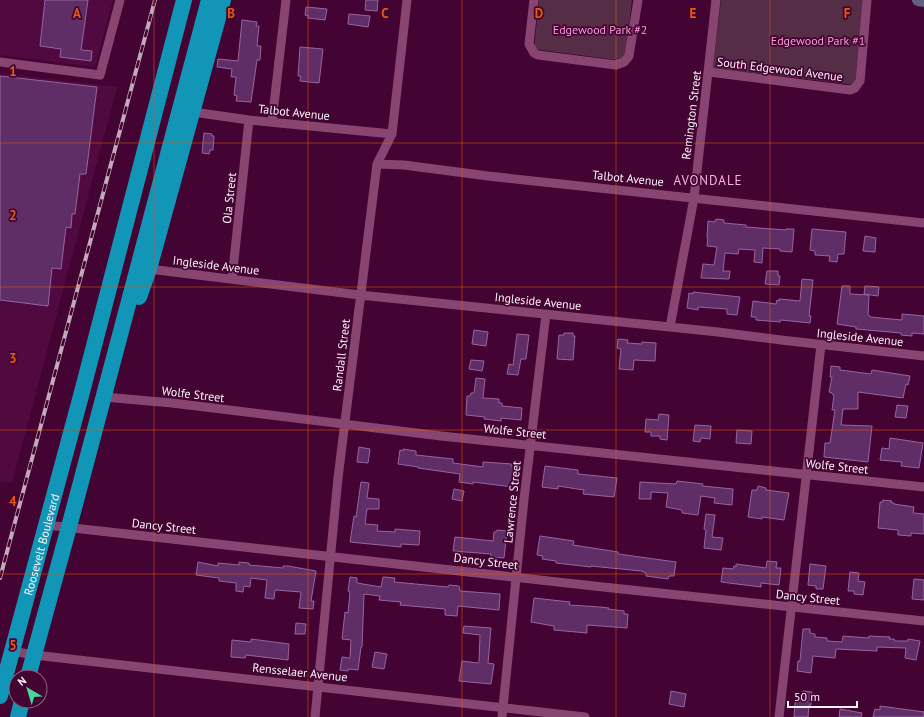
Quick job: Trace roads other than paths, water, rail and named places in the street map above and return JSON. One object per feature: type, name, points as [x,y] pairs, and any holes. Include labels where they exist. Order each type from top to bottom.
[{"type":"highway","points":[[82,392],[184,0]]},
{"type":"highway","points":[[82,392],[142,200],[195,0]]},
{"type":"highway","points":[[104,397],[209,0]]},
{"type":"highway","points":[[104,397],[149,269],[223,0]]},
{"type":"highway","name":"Roosevelt Boulevard","points":[[0,696],[82,392]]},
{"type":"highway","name":"Roosevelt Boulevard","points":[[30,669],[104,397]]},
{"type":"main road","points":[[918,0],[924,1]]},
{"type":"street","points":[[0,62],[100,75],[120,0]]},
{"type":"street","points":[[272,122],[286,0]]},
{"type":"street","name":"Randall Street","points":[[315,717],[344,424],[360,295],[377,164],[392,134],[407,0]]},
{"type":"street","points":[[534,0],[529,44],[534,53],[538,56],[616,65],[624,62],[629,56],[638,0]]},
{"type":"street","name":"Remington Street","points":[[670,327],[694,198],[716,0]]},
{"type":"street","name":"South Edgewood Avenue","points":[[708,72],[850,90],[855,88],[860,81],[868,0]]},
{"type":"street","name":"Talbot Avenue","points":[[192,112],[249,120],[392,134]]},
{"type":"street","name":"Ola Street","points":[[232,279],[249,120]]},
{"type":"street","name":"Talbot Avenue","points":[[377,164],[404,165],[488,176],[924,223]]},
{"type":"street","name":"Ingleside Avenue","points":[[149,269],[360,295],[670,327],[924,356]]},
{"type":"street","name":"Lawrence Street","points":[[502,713],[524,499],[546,314]]},
{"type":"street","points":[[779,717],[821,345]]},
{"type":"street","name":"Wolfe Street","points":[[104,397],[172,403],[531,445],[924,487]]},
{"type":"street","name":"Dancy Street","points":[[46,525],[924,621]]},
{"type":"street","name":"Rensselaer Avenue","points":[[12,652],[318,686],[502,713],[585,717]]},
{"type":"railway","points":[[0,578],[155,0]]},
{"type":"district","name":"AVONDALE","points":[[708,180]]},
{"type":"park label","name":"Edgewood Park #2","points":[[600,29]]},
{"type":"park label","name":"Edgewood Park #1","points":[[818,40]]}]
